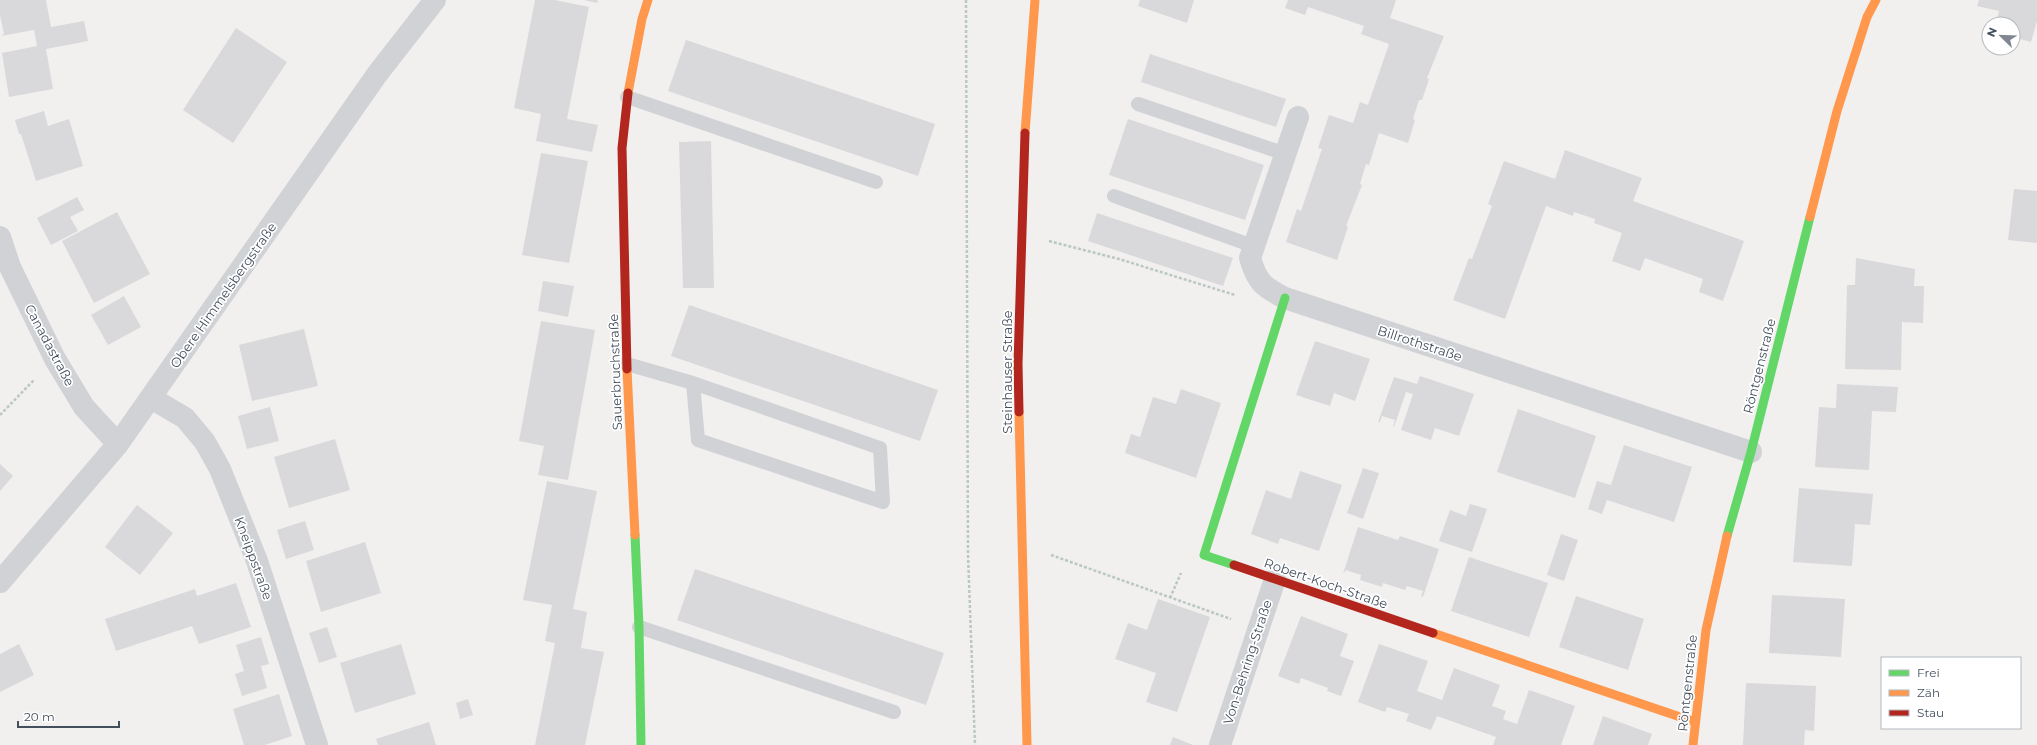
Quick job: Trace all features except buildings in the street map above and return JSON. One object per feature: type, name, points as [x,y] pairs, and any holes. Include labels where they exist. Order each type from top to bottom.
[{"type":"street","name":"Obere Himmelsbergstraße","points":[[0,582],[118,444],[378,73],[435,0]]},
{"type":"street","name":"Sauerbruchstraße","points":[[641,745],[639,627],[627,364],[622,148],[627,97],[642,19],[648,0]]},
{"type":"street","name":"Steinhauser Straße","points":[[1027,745],[1018,364],[1021,234],[1027,99],[1035,0]]},
{"type":"street","name":"Röntgenstraße","points":[[1693,745],[1706,630],[1722,552],[1751,452],[1837,111],[1867,17],[1876,0]]},
{"type":"street","name":"Billrothstraße","points":[[1298,117],[1250,258],[1254,275],[1265,288],[1285,298],[1751,452]]},
{"type":"street","name":"Canadastraße","points":[[0,237],[10,267],[56,359],[84,407],[118,444]]},
{"type":"street","name":"Robert-Koch-Straße","points":[[1285,298],[1204,555],[1695,722]]},
{"type":"street","name":"Kneippstraße","points":[[151,398],[185,418],[205,442],[220,469],[257,561],[317,745]]},
{"type":"street","name":"Von-Behring-Straße","points":[[1220,745],[1275,579]]},
{"type":"lane","points":[[627,97],[876,182]]},
{"type":"lane","points":[[1138,104],[1286,154]]},
{"type":"lane","points":[[1114,196],[1253,246]]},
{"type":"lane","points":[[627,364],[693,383],[880,448],[883,502],[698,440],[693,383]]},
{"type":"lane","points":[[639,627],[894,712]]},
{"type":"path","points":[[966,0],[968,555],[975,745]]},
{"type":"path","points":[[1021,234],[1119,259],[1230,295],[1248,296],[1265,288]]},
{"type":"path","points":[[0,415],[56,359]]},
{"type":"path","points":[[1022,545],[1258,628]]},
{"type":"traffic: fast","points":[[1727,536],[1751,452],[1810,217]]},
{"type":"traffic: fast","points":[[1234,565],[1204,555],[1285,298]]},
{"type":"traffic: fast","points":[[635,535],[639,627],[641,745]]},
{"type":"traffic: slow","points":[[628,93],[642,19],[648,0]]},
{"type":"traffic: slow","points":[[1025,133],[1035,0]]},
{"type":"traffic: slow","points":[[1810,217],[1837,111],[1867,17],[1876,0]]},
{"type":"traffic: slow","points":[[627,369],[635,535]]},
{"type":"traffic: slow","points":[[1019,412],[1027,745]]},
{"type":"traffic: slow","points":[[1693,745],[1706,630],[1727,536]]},
{"type":"traffic: slow","points":[[1433,633],[1695,722]]},
{"type":"traffic: jam","points":[[627,369],[622,148],[628,93]]},
{"type":"traffic: jam","points":[[1019,412],[1018,364],[1025,133]]},
{"type":"traffic: jam","points":[[1234,565],[1433,633]]}]
